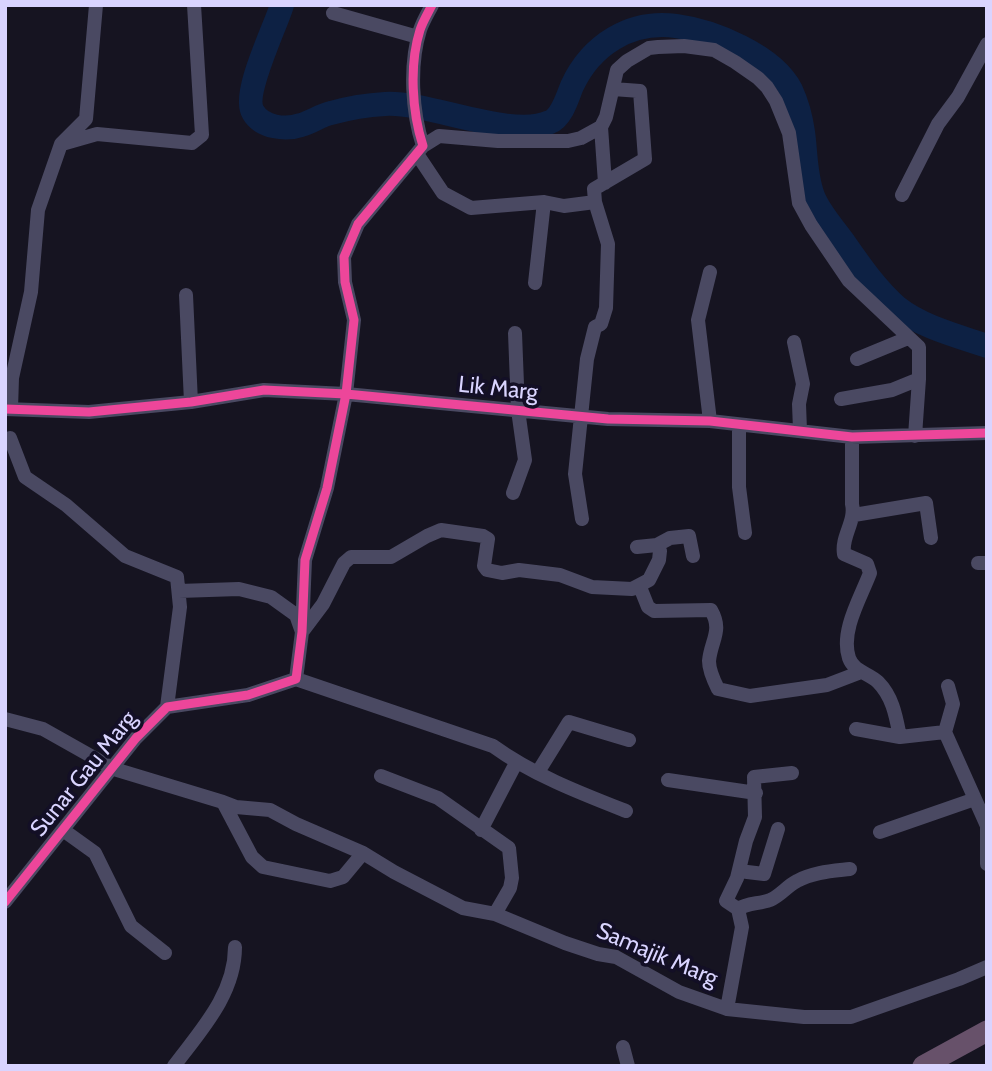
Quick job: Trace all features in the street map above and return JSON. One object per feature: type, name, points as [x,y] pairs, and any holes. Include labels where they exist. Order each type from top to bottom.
[{"type":"highway","points":[[936,1062],[987,1031]]},
{"type":"street","points":[[8,409],[31,292],[38,210],[61,144],[86,119],[96,5]]},
{"type":"street","points":[[61,144],[97,135],[192,142],[202,135],[194,5]]},
{"type":"street","points":[[432,5],[420,28],[416,44],[415,98],[420,146],[443,193],[471,208],[544,202],[564,206],[595,202]]},
{"type":"street","points":[[333,13],[416,44]]},
{"type":"street","points":[[902,195],[938,124],[958,97],[987,44]]},
{"type":"street","points":[[605,183],[601,127],[606,117],[617,70],[626,61],[649,48],[684,46],[714,50],[758,78],[776,101],[789,133],[799,203],[811,225],[849,281],[919,347],[915,436]]},
{"type":"street","points":[[582,519],[575,474],[587,359],[595,327],[601,324],[606,308],[608,244],[595,202],[594,189],[645,159],[640,91],[613,89]]},
{"type":"street","points":[[601,127],[581,138],[568,141],[460,139],[439,136],[420,146],[358,224],[344,257],[345,282],[354,320],[346,394],[327,488],[305,560],[302,632],[296,679],[493,746],[516,762],[566,788],[626,811]]},
{"type":"street","points":[[536,283],[544,202]]},
{"type":"street","points":[[710,272],[698,320],[710,421]]},
{"type":"street","points":[[186,295],[191,402]]},
{"type":"street","points":[[513,493],[525,460],[518,410],[515,334]]},
{"type":"street","points":[[857,359],[908,338]]},
{"type":"street","points":[[794,342],[803,384],[799,404],[800,430]]},
{"type":"street","points":[[841,399],[877,394],[919,379]]},
{"type":"street","name":"Lik Marg","points":[[8,409],[89,412],[191,402],[264,390],[346,394],[581,417],[710,421],[852,437],[987,433]]},
{"type":"street","points":[[739,426],[739,487],[745,533]]},
{"type":"street","points":[[852,437],[854,515],[843,545],[844,554],[867,564],[870,573],[848,636],[849,659],[861,672],[877,680],[892,700],[900,737]]},
{"type":"street","points":[[10,438],[25,477],[66,505],[125,556],[177,577],[180,607],[167,707]]},
{"type":"street","points":[[854,515],[926,503],[931,538]]},
{"type":"street","points":[[302,632],[323,604],[344,563],[351,557],[391,558],[441,530],[488,539],[484,566],[487,570],[502,573],[519,570],[560,576],[592,587],[640,587],[649,580],[659,560],[660,551],[657,545]]},
{"type":"street","points":[[637,547],[657,545],[670,538],[690,536],[693,556]]},
{"type":"street","points":[[640,587],[648,607],[654,611],[711,610],[717,627],[709,662],[718,689],[750,696],[827,685],[861,672]]},
{"type":"street","points":[[179,591],[239,589],[271,597],[296,615],[302,632]]},
{"type":"street","name":"Sunar Gau Marg","points":[[5,902],[114,769],[136,738],[167,707],[248,695],[296,679]]},
{"type":"street","points":[[947,686],[953,704],[945,732],[987,826],[987,864]]},
{"type":"street","name":"Samajik Marg","points":[[5,719],[43,730],[114,769],[236,807],[270,810],[363,853],[463,908],[495,914],[565,943],[616,957],[679,992],[726,1009],[804,1017],[851,1017],[987,967]]},
{"type":"street","points":[[538,772],[569,722],[629,740]]},
{"type":"street","points":[[856,729],[900,737],[945,732]]},
{"type":"street","points":[[481,830],[516,762]]},
{"type":"street","points":[[726,1009],[742,928],[738,909],[726,901],[739,871],[755,817],[754,777],[792,773]]},
{"type":"street","points":[[381,776],[438,798],[509,848],[512,878],[510,888],[495,914]]},
{"type":"street","points":[[668,780],[756,793]]},
{"type":"street","points":[[880,832],[975,799]]},
{"type":"street","points":[[223,802],[252,857],[263,867],[330,881],[343,877],[363,853]]},
{"type":"street","points":[[739,871],[764,874],[778,829]]},
{"type":"street","points":[[63,830],[95,853],[131,926],[164,953]]},
{"type":"street","points":[[738,909],[744,905],[773,899],[796,881],[850,869]]},
{"type":"street","points":[[174,1066],[219,1002],[230,981],[235,962],[235,947]]},
{"type":"street","points":[[623,1046],[628,1066]]},
{"type":"waterway","points":[[282,5],[255,76],[251,103],[253,112],[262,121],[282,127],[301,125],[344,110],[385,104],[423,108],[492,123],[533,126],[554,120],[564,107],[572,86],[590,58],[614,38],[628,32],[643,27],[676,26],[707,33],[741,47],[771,66],[791,90],[801,121],[807,172],[813,196],[822,214],[875,285],[898,308],[918,321],[987,346]]},
{"type":"cycle path","points":[[5,902],[136,738],[167,707],[248,695],[296,679],[302,632],[305,560],[327,488],[346,394],[354,320],[345,282],[344,257],[358,224],[423,146],[414,104],[413,73],[420,30],[432,5]]},
{"type":"cycle path","points":[[5,409],[89,412],[191,402],[264,390],[346,394],[608,419],[710,421],[852,437],[987,433]]}]
